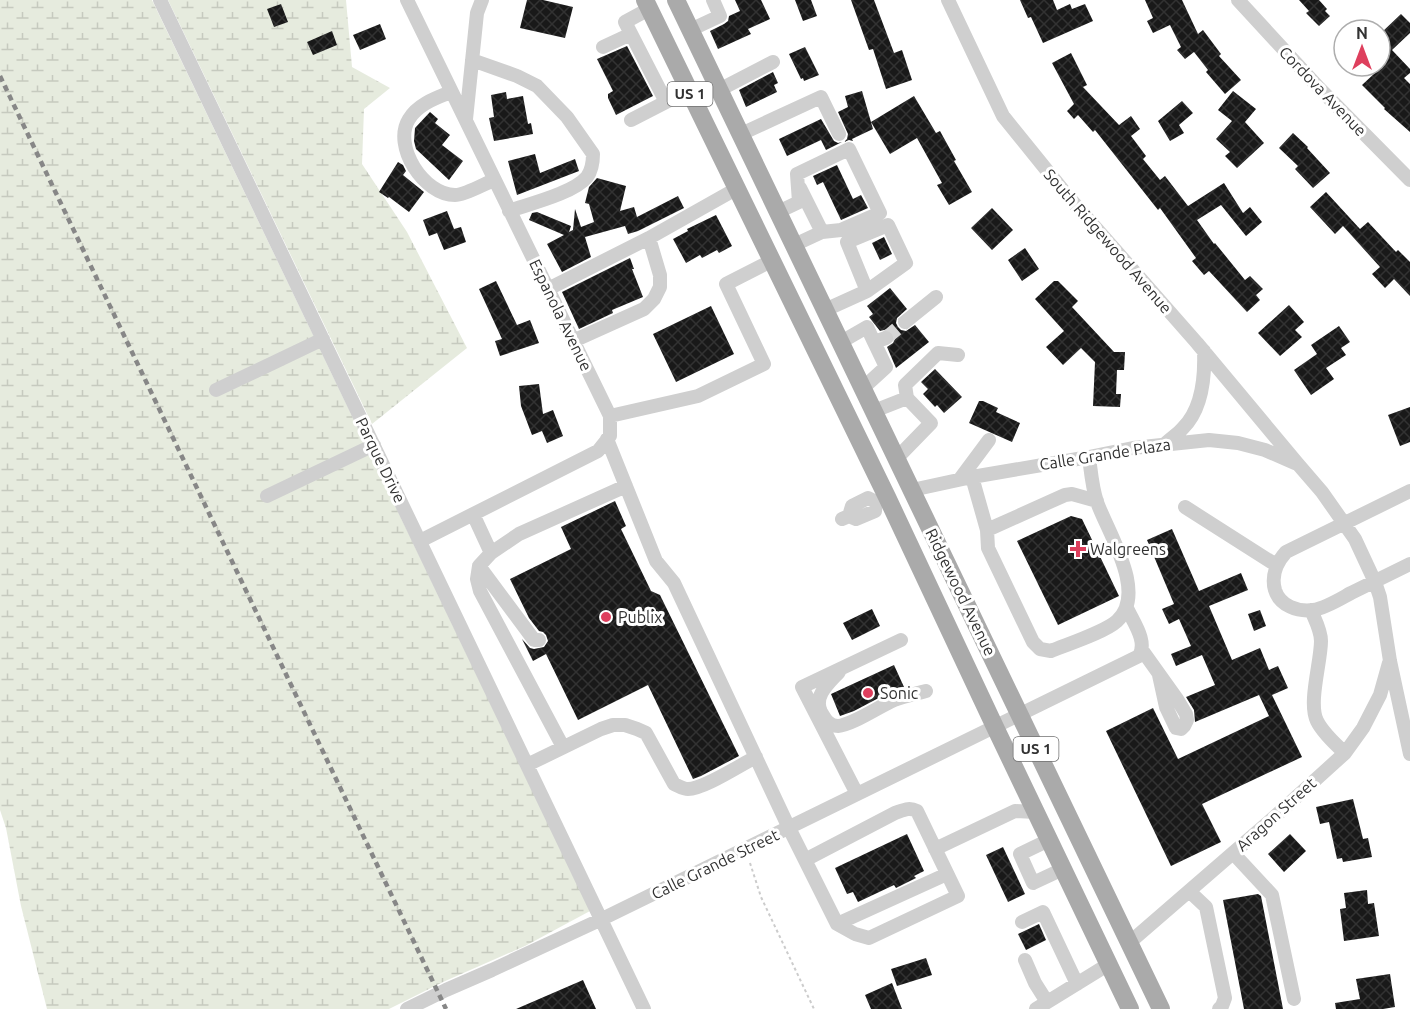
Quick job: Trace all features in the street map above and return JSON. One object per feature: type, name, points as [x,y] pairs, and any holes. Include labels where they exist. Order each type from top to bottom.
[{"type":"main road","name":"US 1","points":[[676,0],[741,134]]},
{"type":"main road","name":"US 1","points":[[647,5],[736,189]]},
{"type":"main road","name":"Ridgewood Avenue","points":[[741,134],[1161,1009]]},
{"type":"main road","name":"Ridgewood Avenue","points":[[736,189],[881,500],[995,727],[1129,1009]]},
{"type":"main road","points":[[771,261],[795,268],[811,281]]},
{"type":"street","name":"Parque Drive","points":[[160,0],[644,1009]]},
{"type":"street","name":"Espanola Avenue","points":[[407,0],[610,416]]},
{"type":"street","points":[[465,121],[477,13],[482,0]]},
{"type":"street","points":[[690,30],[720,16],[713,0]]},
{"type":"street","name":"South Ridgewood Avenue","points":[[948,0],[1003,116],[1066,194],[1204,351],[1322,492],[1355,539],[1380,597],[1390,661],[1410,754]]},
{"type":"street","name":"Cordova Avenue","points":[[1238,0],[1318,88],[1410,180]]},
{"type":"street","points":[[647,5],[625,22],[666,102]]},
{"type":"street","points":[[603,47],[631,34]]},
{"type":"street","points":[[472,60],[517,76],[537,86],[567,117],[593,154],[591,170],[577,186],[509,211]]},
{"type":"street","points":[[719,90],[773,62]]},
{"type":"street","points":[[631,120],[688,91]]},
{"type":"street","points":[[451,92],[431,100],[415,111],[408,120],[404,130],[404,142],[409,158],[424,181],[435,190],[446,194],[457,195],[494,180]]},
{"type":"street","points":[[741,134],[821,97],[839,134]]},
{"type":"street","points":[[778,212],[799,202],[796,174],[849,149],[880,213],[841,230],[822,232],[794,245]]},
{"type":"street","points":[[797,182],[822,232]]},
{"type":"street","points":[[548,290],[649,238],[736,189]]},
{"type":"street","points":[[825,310],[867,291],[906,263],[888,225],[847,242],[867,291]]},
{"type":"street","points":[[573,341],[644,309],[654,299],[660,287],[660,274],[649,238]]},
{"type":"street","points":[[420,541],[598,451],[610,436],[610,416],[698,396],[764,364],[726,284],[771,261]]},
{"type":"street","points":[[904,322],[936,297]]},
{"type":"street","points":[[841,342],[867,327],[880,340],[886,367],[862,388]]},
{"type":"street","points":[[216,390],[322,339]]},
{"type":"street","points":[[1165,444],[1185,426],[1195,410],[1202,388],[1205,368],[1204,351]]},
{"type":"street","points":[[897,458],[931,423],[907,398],[905,385],[938,353],[958,355]]},
{"type":"street","points":[[874,411],[907,398]]},
{"type":"street","points":[[607,439],[656,561],[674,584],[789,828],[805,860],[837,924],[868,938],[958,896],[917,811],[912,808],[805,860]]},
{"type":"street","points":[[989,440],[966,478],[987,530],[988,548],[1033,642],[1040,650],[1051,651],[1099,631],[1116,622],[1127,608],[1129,588],[1125,568],[1097,501],[1089,457]]},
{"type":"street","name":"Calle Grande Plaza","points":[[912,489],[1133,447],[1209,440],[1238,443],[1297,463]]},
{"type":"street","points":[[267,496],[374,445]]},
{"type":"street","points":[[562,747],[480,591],[477,579],[479,566],[490,553],[519,534],[626,486]]},
{"type":"street","points":[[1410,491],[1286,552],[1276,566],[1275,591],[1286,605],[1294,609],[1315,610],[1410,564]]},
{"type":"street","points":[[987,530],[1065,495],[1097,501]]},
{"type":"street","points":[[846,517],[856,519],[875,511],[881,500]]},
{"type":"street","points":[[1185,507],[1276,566]]},
{"type":"street","points":[[472,514],[490,553]]},
{"type":"street","points":[[479,566],[534,640],[539,640]]},
{"type":"street","points":[[1127,608],[1141,639],[1142,650],[1159,675]]},
{"type":"street","points":[[1311,610],[1321,640],[1314,712],[1321,728],[1345,753]]},
{"type":"street","points":[[857,794],[802,687],[901,640]]},
{"type":"street","name":"Calle Grande Street","points":[[407,1009],[602,919],[789,828],[1139,656],[1142,650]]},
{"type":"street","name":"Aragon Street","points":[[1129,943],[1345,753],[1363,728],[1380,695],[1390,661]]},
{"type":"street","points":[[842,668],[820,696],[819,708],[826,722],[831,725],[848,724],[896,699],[926,691]]},
{"type":"street","points":[[527,765],[613,725],[625,725],[646,733],[674,783],[682,788],[700,787],[756,757]]},
{"type":"street","points":[[935,849],[1015,811],[1035,812]]},
{"type":"street","points":[[1049,840],[1020,854],[1033,883],[1063,869]]},
{"type":"street","points":[[1233,853],[1272,895],[1294,999]]},
{"type":"street","points":[[837,924],[947,874]]},
{"type":"street","points":[[1189,891],[1206,907],[1225,998],[1219,1009]]},
{"type":"street","points":[[1022,922],[1042,912],[1077,984]]},
{"type":"street","points":[[1025,960],[1042,1006],[1109,964]]},
{"type":"path","points":[[746,849],[760,897],[814,1009]]},
{"type":"green space","points":[[0,0],[152,0],[590,911],[525,946],[443,982],[389,1009],[47,1009],[0,810]]},
{"type":"green space","points":[[168,0],[346,0],[352,67],[390,88],[364,109],[362,164],[407,232],[467,348],[372,424]]},
{"type":"building","points":[[527,0],[543,0],[573,7],[565,38],[520,28]]},
{"type":"building","points":[[735,0],[761,0],[770,19],[748,29],[751,34],[718,49],[710,31],[728,21],[729,16],[740,11]]},
{"type":"building","points":[[795,0],[811,0],[817,16],[803,21]]},
{"type":"building","points":[[851,0],[874,0],[894,53],[902,50],[912,80],[886,89],[873,49],[869,50]]},
{"type":"building","points":[[1020,0],[1053,0],[1057,10],[1070,4],[1072,9],[1085,4],[1093,21],[1043,43]]},
{"type":"building","points":[[1145,0],[1182,0],[1198,34],[1203,30],[1221,54],[1219,56],[1241,80],[1225,94],[1206,72],[1208,70],[1194,52],[1185,59],[1177,50],[1181,47],[1170,25],[1153,33],[1147,21],[1153,18]]},
{"type":"building","points":[[1299,0],[1319,0],[1330,16],[1319,26],[1306,13],[1309,11]]},
{"type":"building","points":[[281,4],[288,22],[274,27],[267,9]]},
{"type":"building","points":[[1401,14],[1410,23],[1410,33],[1392,50],[1392,23]]},
{"type":"building","points":[[380,24],[386,39],[360,50],[353,35]]},
{"type":"building","points":[[332,31],[337,45],[313,55],[307,42]]},
{"type":"building","points":[[627,46],[653,96],[616,115],[608,98],[608,94],[613,91],[597,59]]},
{"type":"building","points":[[805,47],[819,75],[804,81],[789,54]]},
{"type":"building","points":[[1392,50],[1410,69],[1410,73],[1404,78],[1410,84],[1410,132],[1384,109],[1362,85],[1370,78],[1392,78]]},
{"type":"building","points":[[1071,53],[1087,85],[1083,87],[1119,125],[1131,116],[1140,129],[1131,136],[1146,156],[1143,159],[1160,180],[1165,176],[1188,206],[1224,183],[1243,213],[1250,207],[1262,222],[1246,236],[1221,205],[1197,220],[1245,280],[1250,276],[1263,289],[1256,295],[1260,300],[1247,312],[1209,271],[1204,275],[1192,261],[1196,258],[1160,208],[1158,210],[1095,130],[1093,132],[1078,115],[1074,119],[1067,111],[1074,104],[1052,63]]},
{"type":"building","points":[[773,72],[778,83],[774,85],[777,92],[746,107],[739,90]]},
{"type":"building","points":[[862,91],[873,129],[852,139],[853,141],[844,142],[848,134],[838,112],[848,107],[845,96]]},
{"type":"building","points":[[1233,91],[1256,109],[1245,122],[1264,143],[1237,168],[1225,156],[1230,152],[1216,139],[1232,121],[1218,110]]},
{"type":"building","points":[[506,92],[507,99],[523,96],[528,124],[531,123],[533,134],[494,141],[489,118],[494,117],[491,95]]},
{"type":"building","points":[[914,96],[936,133],[940,131],[972,192],[949,205],[937,185],[942,183],[917,138],[890,154],[871,122]]},
{"type":"building","points":[[1182,101],[1193,113],[1179,125],[1184,133],[1170,141],[1158,121]]},
{"type":"building","points":[[430,112],[438,119],[435,123],[450,135],[442,145],[463,161],[449,180],[416,149],[415,128]]},
{"type":"building","points":[[821,119],[834,141],[842,142],[826,150],[821,140],[787,156],[779,139]]},
{"type":"building","points":[[1293,133],[1330,173],[1313,188],[1295,169],[1298,166],[1279,148]]},
{"type":"building","points":[[535,154],[540,173],[575,159],[579,171],[517,195],[508,161]]},
{"type":"building","points":[[398,162],[406,171],[403,175],[424,192],[409,212],[379,192]]},
{"type":"building","points":[[837,165],[853,199],[861,195],[868,208],[841,220],[823,182],[817,185],[813,176]]},
{"type":"building","points":[[597,178],[626,186],[620,211],[634,207],[637,217],[678,196],[684,208],[628,234],[625,226],[585,237],[591,257],[562,272],[547,244],[564,235],[529,220],[532,213],[537,212],[571,226],[569,232],[573,230],[575,209],[581,227],[594,222],[589,204],[585,203],[589,187]]},
{"type":"building","points":[[1326,192],[1360,229],[1368,222],[1396,252],[1398,250],[1410,262],[1410,296],[1394,279],[1385,288],[1372,274],[1380,267],[1343,226],[1335,234],[1310,207]]},
{"type":"building","points":[[992,208],[1013,230],[992,250],[971,228]]},
{"type":"building","points":[[447,211],[454,229],[461,227],[466,242],[444,250],[437,233],[429,236],[423,220]]},
{"type":"building","points":[[716,215],[732,246],[719,253],[717,250],[702,258],[700,255],[686,263],[673,239],[688,231],[687,229]]},
{"type":"building","points":[[884,237],[892,254],[880,260],[872,243]]},
{"type":"building","points":[[1025,248],[1039,269],[1022,281],[1008,260]]},
{"type":"building","points":[[630,258],[643,297],[612,310],[613,313],[579,329],[562,292]]},
{"type":"building","points":[[496,281],[517,325],[530,320],[539,343],[500,356],[495,341],[502,339],[479,289]]},
{"type":"building","points":[[1054,281],[1058,281],[1078,301],[1072,307],[1114,352],[1125,352],[1124,370],[1117,370],[1116,394],[1121,394],[1120,407],[1093,406],[1095,362],[1081,348],[1063,365],[1046,347],[1064,331],[1035,299]]},
{"type":"building","points":[[890,288],[907,309],[897,318],[898,327],[906,331],[915,325],[929,342],[896,368],[887,347],[893,343],[894,335],[888,329],[880,331],[869,317],[873,314],[867,306]]},
{"type":"building","points":[[1289,305],[1304,322],[1295,330],[1302,337],[1280,356],[1258,333]]},
{"type":"building","points":[[711,306],[734,354],[676,382],[653,334]]},
{"type":"building","points":[[1339,326],[1350,342],[1341,348],[1346,355],[1326,368],[1334,379],[1311,395],[1294,370],[1317,354],[1311,345]]},
{"type":"building","points":[[935,369],[962,397],[944,413],[923,394],[928,389],[921,382]]},
{"type":"building","points":[[539,384],[543,414],[553,410],[563,436],[547,443],[542,431],[532,435],[521,406],[519,386]]},
{"type":"building","points":[[979,401],[998,408],[996,412],[1020,423],[1012,442],[969,423]]},
{"type":"building","points":[[1410,407],[1410,442],[1400,446],[1388,415]]},
{"type":"building","points":[[615,501],[626,526],[621,529],[651,591],[660,595],[739,756],[693,779],[648,685],[578,720],[546,654],[533,661],[522,639],[534,649],[544,647],[548,641],[546,635],[539,631],[529,618],[510,579],[571,549],[561,527]]},
{"type":"building","name":"Walgreens","points":[[1071,516],[1082,519],[1119,596],[1058,625],[1017,541]]},
{"type":"building","points":[[1172,529],[1199,591],[1241,573],[1248,590],[1209,606],[1232,660],[1260,648],[1269,670],[1278,666],[1288,688],[1272,695],[1302,757],[1202,804],[1221,842],[1171,866],[1106,731],[1153,708],[1178,759],[1269,716],[1259,695],[1195,722],[1194,710],[1186,697],[1215,685],[1202,655],[1176,666],[1171,654],[1191,646],[1179,619],[1169,624],[1162,609],[1174,604],[1147,540]]},
{"type":"building","points":[[872,609],[880,626],[852,640],[843,623]]},
{"type":"building","points":[[1260,610],[1266,626],[1254,631],[1248,614]]},
{"type":"building","name":"Sonic","points":[[894,665],[904,687],[840,716],[831,694]]},
{"type":"building","points":[[1353,799],[1363,839],[1368,838],[1372,857],[1343,862],[1342,858],[1337,859],[1329,822],[1320,824],[1316,807]]},
{"type":"building","points":[[907,834],[924,871],[914,876],[916,878],[896,888],[894,885],[858,902],[853,892],[847,894],[835,868]]},
{"type":"building","points":[[1290,834],[1306,851],[1284,872],[1268,854]]},
{"type":"building","points":[[1003,847],[1025,894],[1008,902],[986,855]]},
{"type":"building","points":[[1367,890],[1368,904],[1374,903],[1379,936],[1344,941],[1340,909],[1346,908],[1344,893]]},
{"type":"building","points":[[1258,894],[1261,896],[1283,1009],[1244,1009],[1223,900]]},
{"type":"building","points":[[1039,924],[1046,940],[1026,950],[1018,934]]},
{"type":"building","points":[[926,958],[932,975],[897,986],[891,969]]},
{"type":"building","points":[[1390,974],[1395,1007],[1336,1009],[1335,1003],[1360,999],[1356,979]]},
{"type":"building","points":[[583,980],[596,1009],[516,1009]]},
{"type":"building","points":[[892,983],[902,1009],[871,1009],[865,995]]},
{"type":"tunnel","points":[[886,338],[905,322]]},
{"type":"railway","points":[[0,76],[446,1009]]},
{"type":"place","name":"Walgreens","points":[[1078,549]]},
{"type":"place","name":"Publix","points":[[606,617]]},
{"type":"place","name":"Sonic","points":[[868,693]]}]
